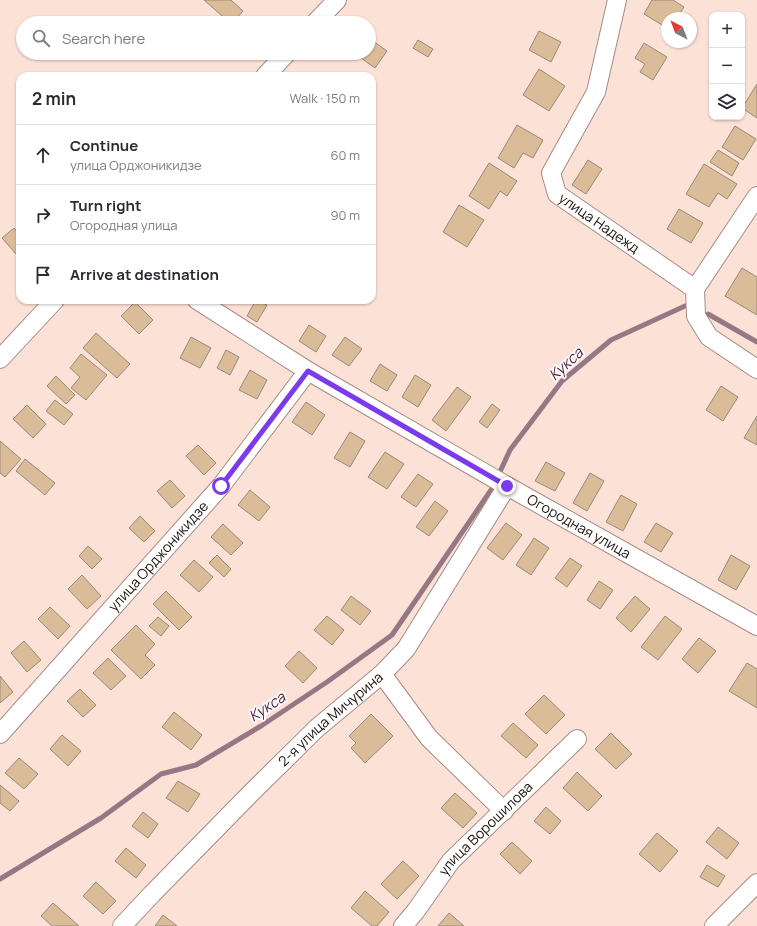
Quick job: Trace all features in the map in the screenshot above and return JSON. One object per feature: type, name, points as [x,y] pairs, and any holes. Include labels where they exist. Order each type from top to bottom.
[{"type":"street","points":[[322,16],[337,0]]},
{"type":"street","name":"улица Надежд","points":[[617,0],[596,92],[551,173],[557,194],[695,289]]},
{"type":"street","points":[[269,72],[280,60]]},
{"type":"street","points":[[757,196],[695,289],[696,316],[710,337],[757,369]]},
{"type":"street","points":[[0,359],[51,304]]},
{"type":"street","name":"Огородная улица","points":[[203,304],[308,371],[507,486],[757,626]]},
{"type":"street","name":"улица Орджоникидзе","points":[[0,734],[221,486],[308,371]]},
{"type":"street","name":"2-я улица Мичурина","points":[[122,926],[317,728],[382,674],[406,649],[507,486]]},
{"type":"street","points":[[382,674],[429,738],[504,811]]},
{"type":"street","name":"улица Ворошилова","points":[[403,926],[415,912],[451,861],[577,739]]},
{"type":"street","points":[[714,926],[757,883]]},
{"type":"building","points":[[204,0],[231,0],[243,11],[238,16],[222,16]]},
{"type":"building","points":[[652,0],[673,0],[684,7],[681,12],[661,12],[661,24],[644,14]]},
{"type":"building","points":[[539,31],[561,42],[551,62],[529,50]]},
{"type":"building","points":[[418,40],[433,49],[428,57],[413,48]]},
{"type":"building","points":[[376,43],[387,51],[375,68],[364,60],[376,60]]},
{"type":"building","points":[[644,43],[667,57],[653,80],[640,72],[645,64],[635,58]]},
{"type":"building","points":[[539,69],[565,86],[549,111],[523,95]]},
{"type":"building","points":[[757,84],[757,118],[745,110],[745,103]]},
{"type":"building","points":[[517,125],[543,140],[533,158],[523,153],[514,168],[498,158]]},
{"type":"building","points":[[735,126],[756,139],[743,160],[722,147]]},
{"type":"building","points":[[718,150],[739,163],[732,176],[710,162]]},
{"type":"building","points":[[588,160],[602,169],[586,194],[572,185]]},
{"type":"building","points":[[489,163],[517,181],[507,196],[500,191],[489,209],[469,196]]},
{"type":"building","points":[[704,164],[737,184],[727,199],[718,193],[709,207],[686,194]]},
{"type":"building","points":[[459,205],[484,220],[467,247],[443,232]]},
{"type":"building","points":[[679,209],[703,223],[691,243],[667,229]]},
{"type":"building","points":[[14,228],[16,230],[16,254],[2,238]]},
{"type":"building","points":[[742,268],[757,277],[757,315],[725,296]]},
{"type":"building","points":[[133,304],[137,304],[153,320],[139,334],[121,316]]},
{"type":"building","points":[[254,304],[267,305],[257,322],[247,316]]},
{"type":"building","points":[[309,325],[326,336],[316,352],[299,341]]},
{"type":"building","points":[[96,333],[130,364],[117,378],[83,348]]},
{"type":"building","points":[[191,337],[211,348],[200,368],[180,358]]},
{"type":"building","points":[[345,337],[362,349],[349,366],[332,355]]},
{"type":"building","points":[[226,350],[239,357],[230,375],[217,368]]},
{"type":"building","points":[[81,354],[107,375],[86,400],[71,388],[80,377],[70,368]]},
{"type":"building","points":[[380,364],[397,375],[387,391],[370,381]]},
{"type":"building","points":[[250,370],[267,380],[257,399],[239,390]]},
{"type":"building","points":[[415,375],[431,385],[418,407],[402,397]]},
{"type":"building","points":[[56,376],[75,395],[66,404],[47,386]]},
{"type":"building","points":[[721,386],[738,397],[723,421],[706,410]]},
{"type":"building","points":[[457,387],[471,397],[446,431],[432,420]]},
{"type":"building","points":[[55,400],[73,414],[64,425],[46,411]]},
{"type":"building","points":[[306,402],[325,415],[312,435],[292,422]]},
{"type":"building","points":[[492,404],[500,410],[487,428],[479,422]]},
{"type":"building","points":[[27,405],[46,424],[33,438],[13,419]]},
{"type":"building","points":[[757,416],[757,445],[744,438]]},
{"type":"building","points":[[350,432],[365,441],[350,467],[334,458]]},
{"type":"building","points":[[0,441],[21,459],[5,477],[0,473]]},
{"type":"building","points":[[198,445],[216,463],[204,475],[186,456]]},
{"type":"building","points":[[385,452],[404,464],[387,489],[368,477]]},
{"type":"building","points":[[25,459],[55,483],[45,495],[16,471]]},
{"type":"building","points":[[546,462],[565,473],[555,491],[535,481]]},
{"type":"building","points":[[590,473],[604,481],[587,511],[573,503]]},
{"type":"building","points":[[418,474],[433,484],[416,507],[401,497]]},
{"type":"building","points":[[170,480],[185,496],[172,508],[157,491]]},
{"type":"building","points":[[250,490],[270,507],[259,521],[238,505]]},
{"type":"building","points":[[621,495],[637,504],[623,531],[606,522]]},
{"type":"building","points":[[435,501],[448,511],[429,536],[416,527]]},
{"type":"building","points":[[140,516],[155,531],[144,542],[129,528]]},
{"type":"building","points":[[506,523],[522,535],[503,560],[487,548]]},
{"type":"building","points":[[656,523],[673,533],[661,552],[644,542]]},
{"type":"building","points":[[223,524],[243,543],[231,555],[211,537]]},
{"type":"building","points":[[534,538],[549,548],[531,575],[516,565]]},
{"type":"building","points":[[88,546],[102,559],[92,569],[79,556]]},
{"type":"building","points":[[217,555],[231,569],[224,577],[209,563]]},
{"type":"building","points":[[731,555],[750,566],[736,590],[718,580]]},
{"type":"building","points":[[570,558],[582,566],[567,587],[555,578]]},
{"type":"building","points":[[194,560],[213,577],[199,592],[180,575]]},
{"type":"building","points":[[82,575],[101,596],[87,609],[68,589]]},
{"type":"building","points":[[599,581],[613,590],[600,609],[587,600]]},
{"type":"building","points":[[166,591],[192,617],[179,630],[153,604]]},
{"type":"building","points":[[351,596],[371,611],[360,625],[341,610]]},
{"type":"building","points":[[635,596],[650,609],[631,632],[616,618]]},
{"type":"building","points":[[50,607],[70,626],[58,639],[38,619]]},
{"type":"building","points":[[327,616],[344,630],[332,645],[314,630]]},
{"type":"building","points":[[665,616],[682,629],[658,660],[641,647]]},
{"type":"building","points":[[158,617],[169,626],[161,636],[149,626]]},
{"type":"building","points":[[136,625],[155,644],[145,655],[155,665],[141,679],[111,650]]},
{"type":"building","points":[[699,638],[716,651],[698,673],[682,659]]},
{"type":"building","points":[[24,641],[41,660],[27,672],[11,653]]},
{"type":"building","points":[[299,651],[317,668],[303,683],[285,666]]},
{"type":"building","points":[[108,658],[126,676],[111,690],[93,673]]},
{"type":"building","points":[[747,663],[757,669],[757,708],[729,691]]},
{"type":"building","points":[[0,676],[13,692],[0,703]]},
{"type":"building","points":[[80,689],[96,705],[83,717],[67,701]]},
{"type":"building","points":[[544,695],[565,715],[546,734],[525,714]]},
{"type":"building","points":[[174,712],[202,735],[191,750],[162,727]]},
{"type":"building","points":[[371,714],[393,736],[365,763],[351,748],[356,743],[349,736]]},
{"type":"building","points":[[513,723],[538,745],[526,758],[501,736]]},
{"type":"building","points":[[611,733],[632,754],[616,769],[595,749]]},
{"type":"building","points":[[62,735],[81,751],[68,766],[50,749]]},
{"type":"building","points":[[19,758],[38,774],[24,789],[5,773]]},
{"type":"building","points":[[577,772],[602,796],[588,811],[563,788]]},
{"type":"building","points":[[178,781],[200,794],[188,812],[166,798]]},
{"type":"building","points":[[0,785],[19,801],[10,811],[0,803]]},
{"type":"building","points":[[455,793],[477,813],[463,828],[441,808]]},
{"type":"building","points":[[546,807],[561,821],[550,834],[534,821]]},
{"type":"building","points":[[143,812],[158,824],[148,838],[132,826]]},
{"type":"building","points":[[718,827],[739,843],[727,859],[706,842]]},
{"type":"building","points":[[657,833],[678,851],[660,872],[639,854]]},
{"type":"building","points":[[512,842],[532,861],[520,874],[500,854]]},
{"type":"building","points":[[126,848],[146,865],[136,878],[115,861]]},
{"type":"building","points":[[403,861],[419,876],[397,899],[381,884]]},
{"type":"building","points":[[707,865],[725,876],[718,887],[700,877]]},
{"type":"building","points":[[96,882],[116,901],[103,914],[83,896]]},
{"type":"building","points":[[365,891],[389,912],[377,926],[372,926],[351,908]]},
{"type":"building","points":[[53,903],[79,926],[52,926],[41,916]]},
{"type":"building","points":[[449,913],[464,926],[438,926]]},
{"type":"building","points":[[163,915],[177,926],[155,926]]},
{"type":"waterway","name":"Кукса","points":[[498,476],[510,450],[562,381],[611,340],[685,306]]},
{"type":"waterway","name":"Кукса","points":[[708,314],[757,342]]},
{"type":"waterway","name":"Кукса","points":[[0,879],[101,818],[161,774],[196,765],[261,726],[327,682],[392,635],[491,490]]},
{"type":"route","points":[[221,486],[308,371],[507,486]]}]
